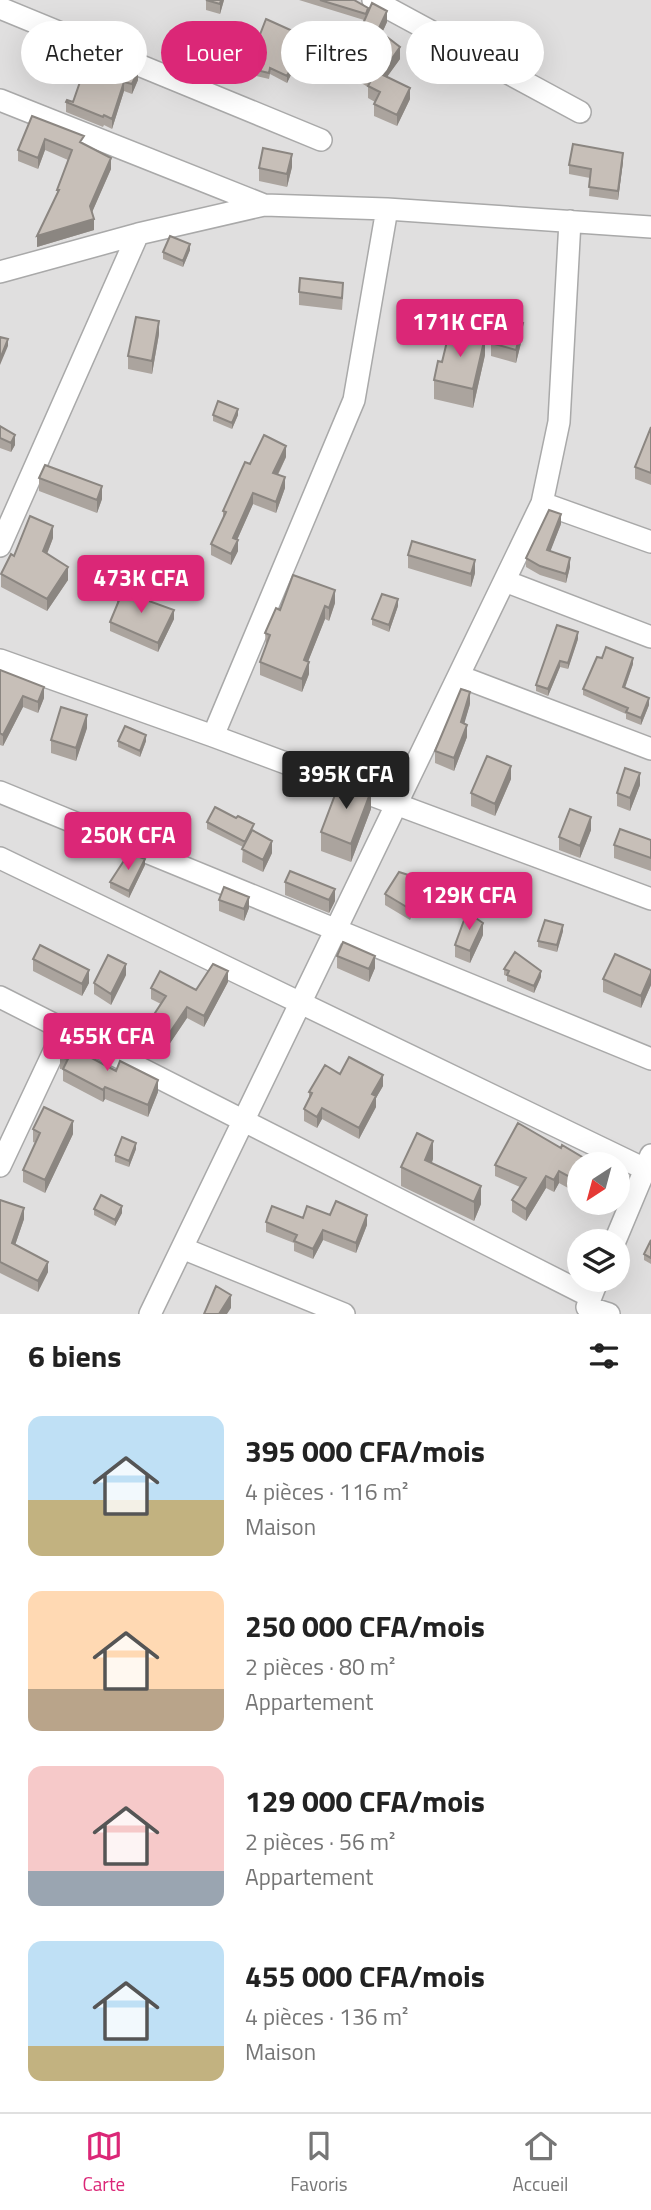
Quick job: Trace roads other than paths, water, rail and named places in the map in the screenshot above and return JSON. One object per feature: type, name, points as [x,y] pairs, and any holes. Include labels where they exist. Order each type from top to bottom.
[{"type":"street","points":[[373,0],[580,112]]},
{"type":"street","points":[[0,8],[321,139]]},
{"type":"street","points":[[0,100],[264,205]]},
{"type":"street","points":[[0,257],[10,269],[138,234],[264,205],[387,209],[651,227]]},
{"type":"street","points":[[213,736],[354,401],[387,209]]},
{"type":"street","points":[[150,1314],[542,503],[559,422],[570,221]]},
{"type":"street","points":[[0,546],[138,234]]},
{"type":"street","points":[[542,503],[651,542]]},
{"type":"street","points":[[505,581],[651,637]]},
{"type":"street","points":[[0,660],[651,899]]},
{"type":"street","points":[[459,676],[651,749]]},
{"type":"street","points":[[0,792],[651,1059]]},
{"type":"street","points":[[0,858],[649,1166],[620,1229]]},
{"type":"street","points":[[0,997],[590,1299],[609,1314]]},
{"type":"street","points":[[0,1166],[64,1030]]},
{"type":"street","points":[[182,1248],[344,1314]]}]
